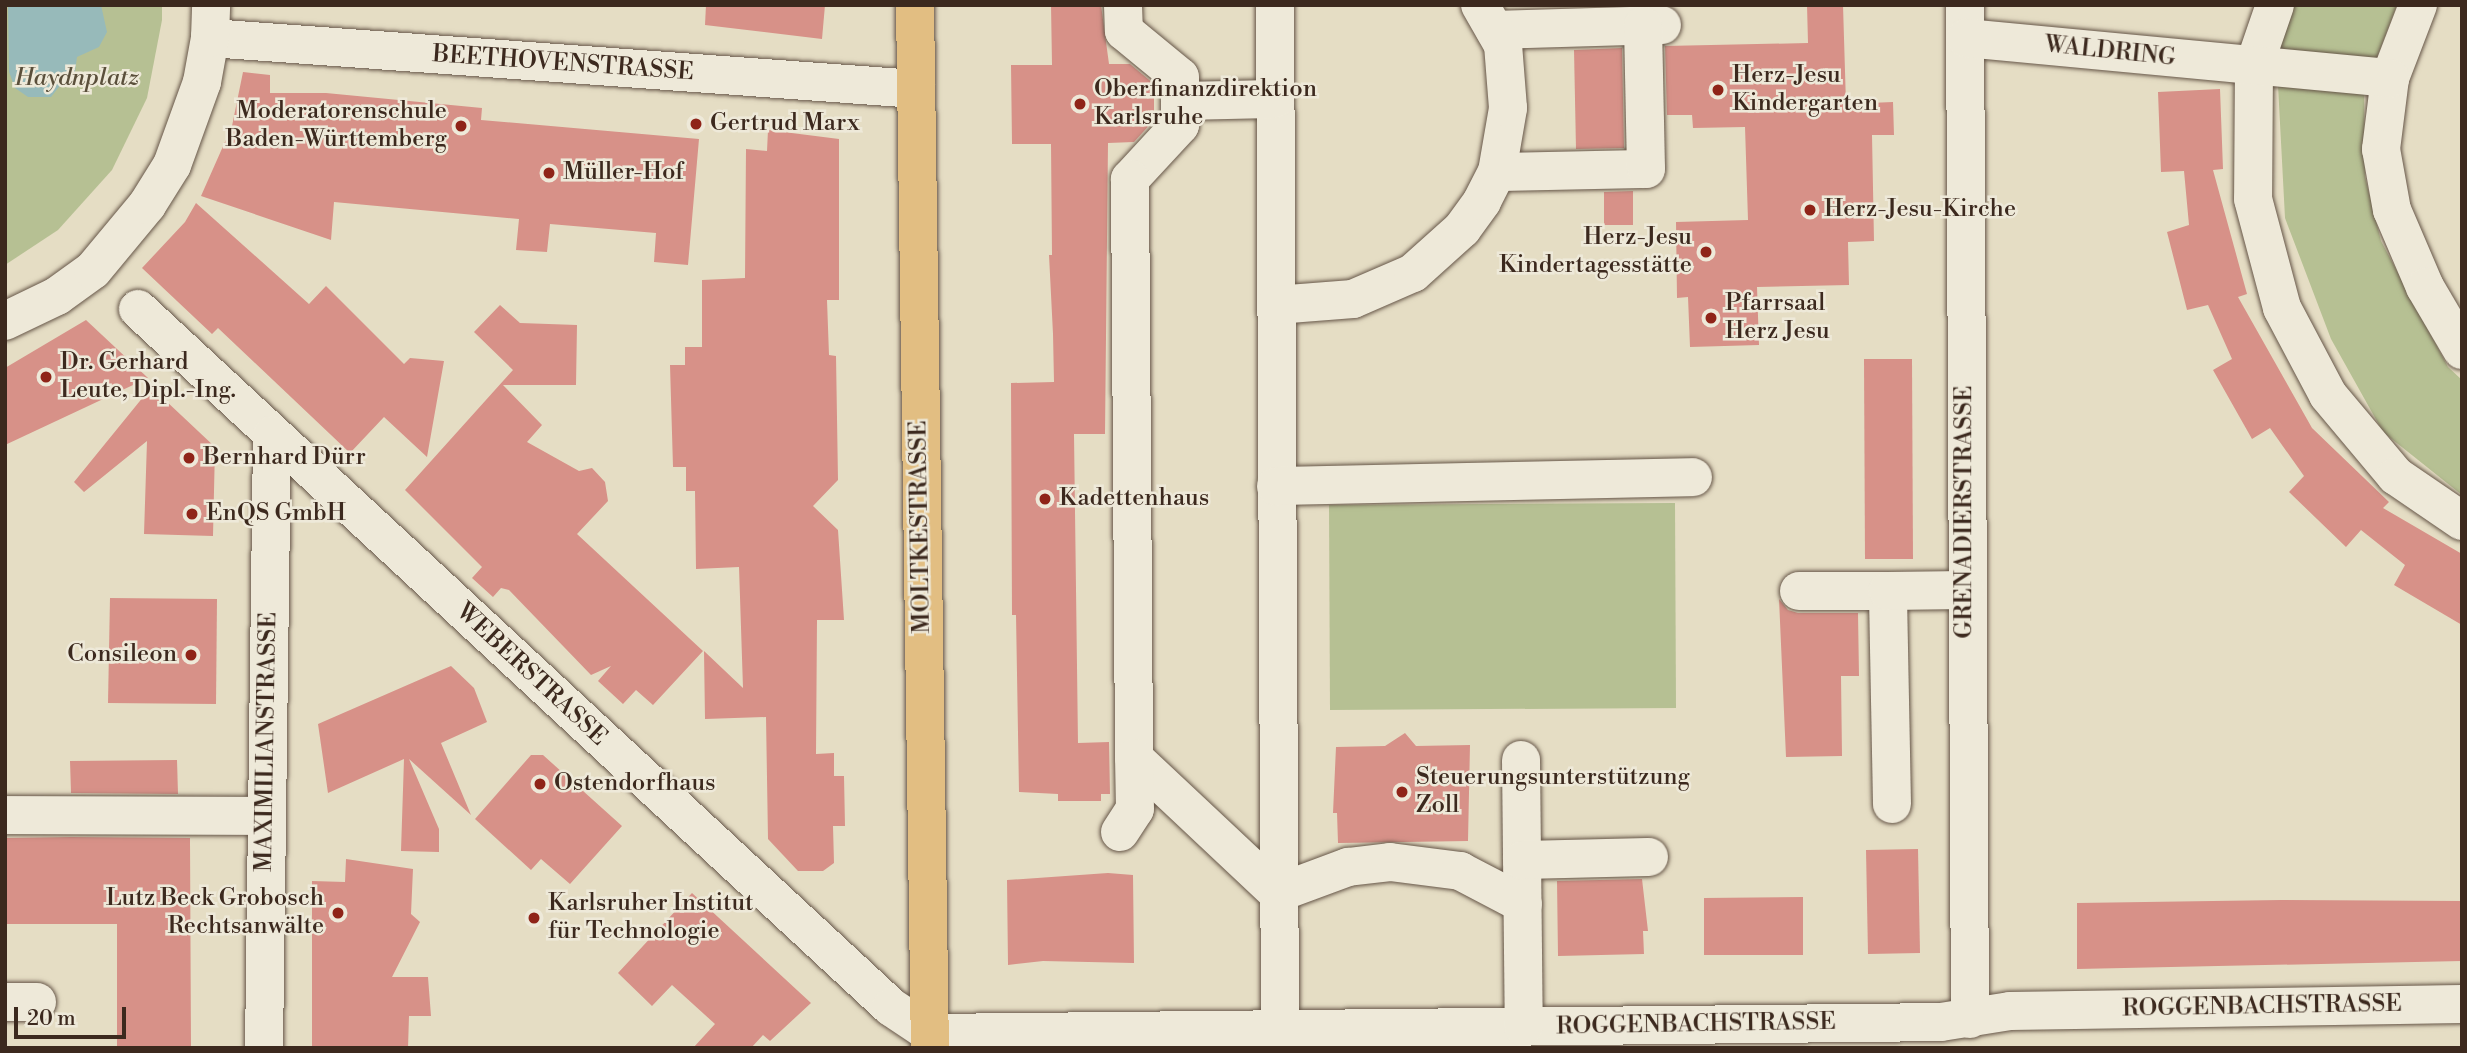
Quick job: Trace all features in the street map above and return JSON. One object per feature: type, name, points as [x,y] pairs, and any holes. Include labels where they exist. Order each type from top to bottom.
[{"type":"main road","name":"MOLTKESTRASSE","points":[[915,5],[930,1040]]},
{"type":"street","points":[[1120,832],[1135,808],[1130,179],[1180,125],[1180,77],[1124,31],[1124,5]]},
{"type":"street","points":[[1275,5],[1280,1030]]},
{"type":"street","points":[[2274,5],[2254,66],[2253,199],[2282,308],[2328,395],[2396,476],[2462,521]]},
{"type":"street","points":[[2418,5],[2390,78],[2381,149],[2392,211],[2425,287],[2462,350]]},
{"type":"street","points":[[1276,305],[1353,299],[1413,273],[1462,229],[1497,172],[1508,88],[1503,45],[1488,18]]},
{"type":"street","points":[[1488,18],[1653,26],[1646,169],[1497,172]]},
{"type":"street","name":"BEETHOVENSTRASSE","points":[[211,22],[916,89]]},
{"type":"street","points":[[5,321],[57,296],[117,290],[126,234],[172,165],[202,82],[211,22]]},
{"type":"street","name":"WALDRING","points":[[1966,22],[2254,66],[2390,78]]},
{"type":"street","name":"GRENADIERSTRASSE","points":[[1966,22],[1965,590],[1970,1019]]},
{"type":"street","points":[[1180,101],[1275,99]]},
{"type":"street","name":"WEBERSTRASSE","points":[[117,290],[891,1007],[930,1040]]},
{"type":"street","name":"MAXIMILIANSTRASSE","points":[[264,1048],[272,435]]},
{"type":"street","points":[[1276,486],[1693,477]]},
{"type":"street","points":[[1798,591],[1965,590]]},
{"type":"street","points":[[1888,591],[1892,804]]},
{"type":"street","points":[[1134,758],[1278,893]]},
{"type":"street","points":[[1521,760],[1524,1027]]},
{"type":"street","points":[[5,816],[265,816]]},
{"type":"street","points":[[1522,860],[1649,857]]},
{"type":"street","points":[[1278,893],[1348,867],[1390,862],[1460,871],[1523,904]]},
{"type":"street","name":"ROGGENBACHSTRASSE","points":[[930,1040],[1280,1030],[1970,1019],[2010,1011],[2462,1004]]},
{"type":"green space","name":"Haydnplatz","points":[[5,5],[162,5],[162,20],[147,98],[112,170],[58,230],[5,265]]},
{"type":"green space","points":[[2294,5],[2397,5],[2376,60],[2275,54]]},
{"type":"green space","points":[[2364,83],[2365,177],[2381,241],[2448,367],[2462,380],[2462,495],[2383,432],[2331,339],[2285,218],[2278,85]]},
{"type":"green space","points":[[1675,503],[1676,708],[1330,710],[1329,505]]},
{"type":"water","points":[[8,5],[101,5],[107,32],[99,47],[77,57],[74,79],[66,78],[51,97],[28,97],[15,88],[9,72]]},
{"type":"building","points":[[706,5],[825,5],[822,39],[705,25]]},
{"type":"building","name":"Kadettenhaus","points":[[1051,5],[1101,5],[1109,64],[1130,64],[1154,84],[1154,120],[1134,142],[1108,143],[1105,434],[1074,434],[1078,743],[1109,742],[1110,794],[1101,794],[1101,801],[1058,801],[1058,794],[1019,792],[1016,615],[1012,615],[1011,383],[1054,382],[1049,255],[1052,255],[1051,144],[1012,144],[1011,65],[1052,65]]},
{"type":"building","points":[[1807,5],[1843,5],[1846,104],[1893,102],[1894,135],[1872,135],[1874,241],[1848,242],[1849,285],[1757,287],[1759,345],[1690,347],[1688,297],[1677,298],[1676,222],[1748,220],[1745,127],[1693,128],[1692,115],[1667,115],[1665,46],[1808,43]]},
{"type":"building","points":[[1622,48],[1624,148],[1576,149],[1574,50]]},
{"type":"building","points":[[243,72],[270,75],[270,93],[326,93],[482,108],[481,120],[699,139],[688,265],[654,262],[656,233],[550,224],[547,252],[516,250],[519,219],[334,202],[331,240],[201,196],[232,126]]},
{"type":"building","points":[[2220,89],[2223,169],[2213,170],[2247,294],[2238,297],[2312,428],[2389,502],[2383,508],[2462,554],[2462,625],[2394,585],[2405,565],[2361,530],[2346,547],[2289,492],[2304,476],[2270,428],[2252,439],[2213,370],[2232,359],[2208,305],[2187,310],[2167,232],[2189,225],[2184,171],[2161,172],[2158,92]]},
{"type":"building","points":[[768,130],[839,139],[839,300],[827,300],[829,355],[836,356],[838,480],[813,506],[838,530],[844,620],[817,620],[816,754],[834,753],[834,776],[844,776],[845,826],[833,826],[834,863],[823,871],[798,871],[768,839],[766,717],[705,719],[704,651],[743,688],[739,567],[696,569],[695,491],[686,491],[686,467],[673,467],[670,365],[685,365],[685,347],[702,347],[702,280],[745,278],[746,149],[767,151]]},
{"type":"building","points":[[1633,191],[1633,225],[1604,225],[1604,192]]},
{"type":"building","points":[[196,203],[309,304],[326,286],[404,364],[410,358],[444,361],[427,457],[384,417],[350,453],[218,328],[212,334],[142,268],[185,222]]},
{"type":"building","points":[[500,305],[520,323],[577,325],[576,385],[503,385],[542,425],[527,442],[579,471],[592,468],[605,482],[608,501],[577,534],[703,651],[653,705],[636,690],[623,704],[598,681],[611,666],[591,675],[509,590],[501,588],[493,597],[472,578],[482,567],[405,490],[513,370],[474,332]]},
{"type":"building","points":[[86,320],[148,378],[5,445],[5,368]]},
{"type":"building","points":[[1864,359],[1912,359],[1913,559],[1865,559]]},
{"type":"building","points":[[148,384],[215,447],[213,536],[144,534],[147,441],[84,492],[74,482],[148,391]]},
{"type":"building","points":[[110,598],[217,599],[216,704],[108,703]]},
{"type":"building","points":[[1779,599],[1788,610],[1798,613],[1858,613],[1859,676],[1841,676],[1842,756],[1786,757]]},
{"type":"building","points":[[451,666],[474,688],[487,722],[441,743],[471,815],[409,759],[439,829],[439,852],[401,851],[404,759],[328,793],[318,724]]},
{"type":"building","name":"Steuerungsunterstützung Zoll","points":[[1405,733],[1416,746],[1470,745],[1468,841],[1338,843],[1337,813],[1333,813],[1336,747],[1385,746]]},
{"type":"building","name":"Ostendorfhaus","points":[[531,755],[543,755],[622,826],[570,884],[541,859],[531,870],[475,819]]},
{"type":"building","points":[[177,760],[178,794],[71,793],[70,761]]},
{"type":"building","points":[[5,838],[190,838],[191,1048],[117,1048],[117,924],[5,924]]},
{"type":"building","points":[[1918,849],[1920,953],[1868,954],[1866,850]]},
{"type":"building","points":[[346,859],[413,869],[411,914],[420,922],[392,977],[428,977],[431,1016],[409,1016],[408,1048],[312,1048],[312,881],[345,882]]},
{"type":"building","points":[[1108,873],[1133,875],[1134,963],[1043,961],[1008,965],[1007,880]]},
{"type":"building","points":[[1642,879],[1648,931],[1643,931],[1644,954],[1558,956],[1557,881]]},
{"type":"building","points":[[692,893],[811,1003],[770,1041],[763,1035],[751,1048],[693,1048],[715,1024],[672,985],[652,1006],[618,973]]},
{"type":"building","points":[[1803,897],[1803,955],[1704,955],[1704,898]]},
{"type":"building","points":[[2462,901],[2462,961],[2077,969],[2077,903]]},
{"type":"place","name":"Herz-Jesu Kindergarten","points":[[1718,90]]},
{"type":"place","name":"Oberfinanzdirektion Karlsruhe","points":[[1080,104]]},
{"type":"place","name":"Gertrud Marx","points":[[696,124]]},
{"type":"place","name":"Moderatorenschule Baden-Württemberg","points":[[461,126]]},
{"type":"place","name":"Müller-Hof","points":[[549,173]]},
{"type":"place","name":"Herz-Jesu-Kirche","points":[[1810,210]]},
{"type":"place","name":"Herz-Jesu Kindertagesstätte","points":[[1706,252]]},
{"type":"place","name":"Pfarrsaal Herz Jesu","points":[[1711,318]]},
{"type":"place","name":"Dr. Gerhard Leute, Dipl.-Ing.","points":[[46,377]]},
{"type":"place","name":"Bernhard Dürr","points":[[189,458]]},
{"type":"place","name":"Kadettenhaus","points":[[1045,499]]},
{"type":"place","name":"EnQS GmbH","points":[[192,514]]},
{"type":"place","name":"Consileon","points":[[191,655]]},
{"type":"place","name":"Ostendorfhaus","points":[[540,784]]},
{"type":"place","name":"Steuerungsunterstützung Zoll","points":[[1402,792]]},
{"type":"place","name":"Lutz Beck Grobosch Rechtsanwälte","points":[[338,913]]},
{"type":"place","name":"Karlsruher Institut für Technologie","points":[[534,918]]}]
